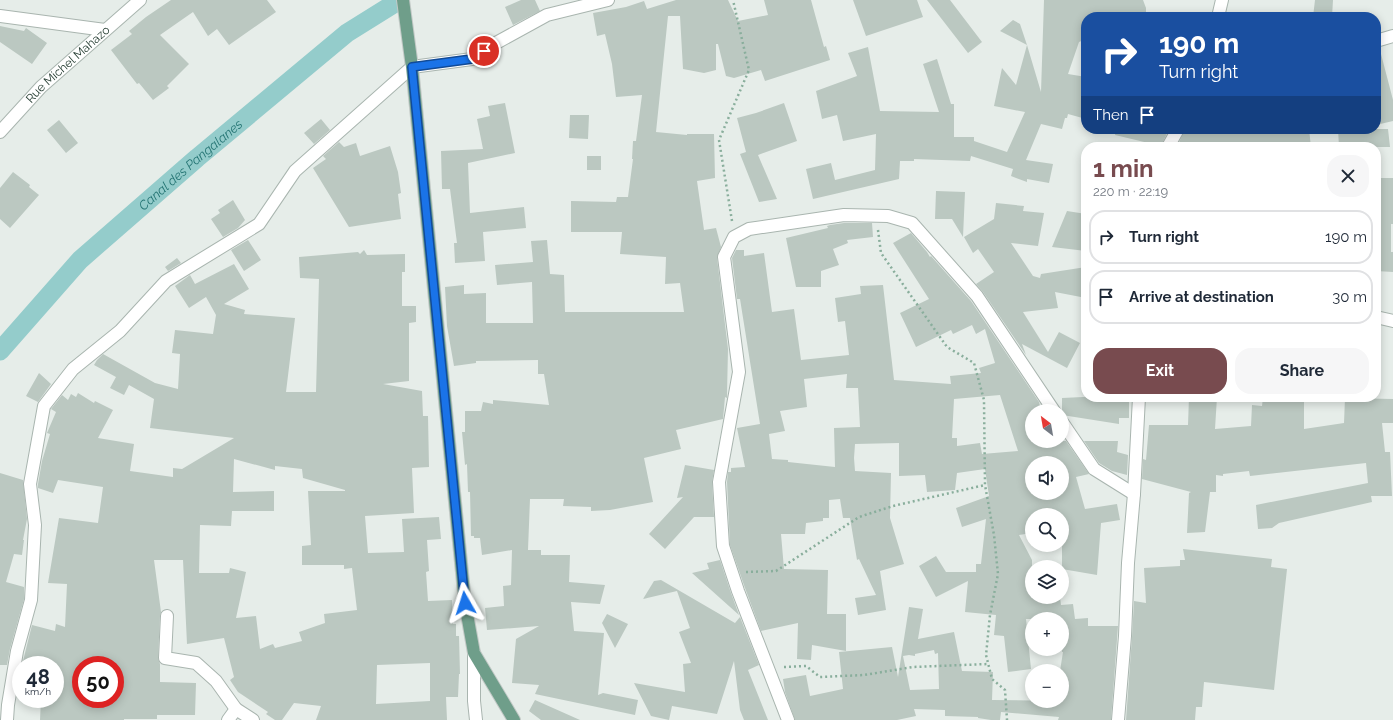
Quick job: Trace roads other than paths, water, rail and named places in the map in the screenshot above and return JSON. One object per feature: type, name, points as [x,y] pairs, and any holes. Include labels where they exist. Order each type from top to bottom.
[{"type":"main road","points":[[403,0],[411,61],[465,603],[474,653],[514,720]]},
{"type":"street","name":"Rue Michel Mahazo","points":[[0,132],[41,87],[140,0]]},
{"type":"street","points":[[7,720],[17,651],[31,600],[35,525],[30,484],[44,406],[73,369],[120,331],[166,281],[259,224],[295,171],[411,61],[472,59],[496,43],[547,15],[608,0]]},
{"type":"street","points":[[1219,12],[1222,0]]},
{"type":"street","points":[[0,16],[105,30]]},
{"type":"street","points":[[1381,40],[1393,36]]},
{"type":"street","points":[[788,720],[738,591],[723,546],[719,482],[739,372],[724,257],[734,237],[749,229],[844,215],[888,216],[912,223],[977,296],[1049,404]]},
{"type":"street","points":[[1381,318],[1393,321]]},
{"type":"street","points":[[1118,720],[1125,636],[1128,563],[1134,494],[1139,402]]},
{"type":"street","points":[[1069,432],[1094,469],[1134,494]]},
{"type":"street","points":[[167,616],[165,658],[196,663],[216,681],[236,709],[254,720]]},
{"type":"street","points":[[474,653],[474,701],[476,720]]},
{"type":"street","points":[[228,720],[236,709]]},
{"type":"waterway","name":"Canal des Pangalanes","points":[[0,351],[80,260],[197,158],[347,33],[400,0]]}]
